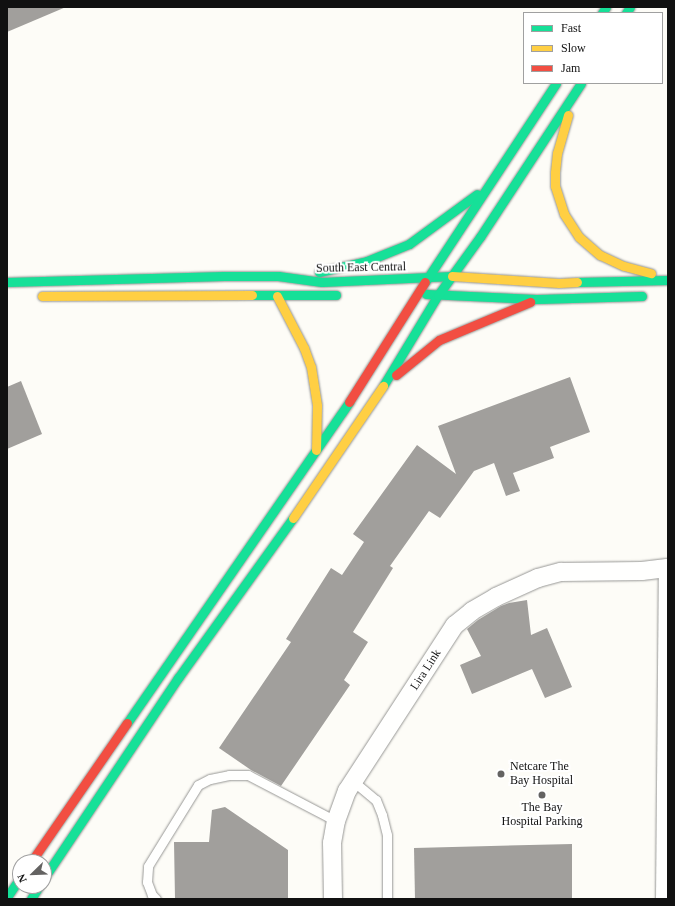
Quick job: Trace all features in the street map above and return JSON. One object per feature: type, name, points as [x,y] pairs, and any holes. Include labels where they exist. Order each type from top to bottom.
[{"type":"street","points":[[37,854],[349,402],[413,294],[429,278],[555,84]]},
{"type":"street","points":[[52,866],[178,678],[227,608],[270,551],[383,386],[438,295],[480,237],[580,84]]},
{"type":"street","points":[[575,92],[557,153],[555,173],[555,186],[564,214],[579,237],[600,255],[624,266],[668,277]]},
{"type":"street","points":[[278,276],[314,272],[367,261],[388,254],[415,241],[489,185]]},
{"type":"street","name":"South East Central","points":[[7,282],[224,276],[278,276],[322,282],[451,276],[559,283],[668,280]]},
{"type":"street","points":[[31,296],[227,294],[277,296],[347,295]]},
{"type":"street","points":[[413,294],[536,299],[649,296]]},
{"type":"street","points":[[277,296],[304,348],[311,367],[317,406],[316,450]]},
{"type":"street","points":[[383,386],[439,340],[536,299]]},
{"type":"street","name":"Lira Link","points":[[333,899],[332,843],[336,821],[347,791],[455,625],[472,611],[519,586],[538,578],[561,572],[642,571],[668,575]]},
{"type":"street","points":[[665,899],[668,575]]},
{"type":"lane","points":[[156,899],[152,895],[147,882],[148,866],[198,785],[210,779],[229,775],[248,775],[336,821]]},
{"type":"lane","points":[[353,781],[376,800],[382,815],[387,835],[388,899]]},
{"type":"building","points":[[7,7],[66,7],[7,32]]},
{"type":"building","points":[[570,377],[590,432],[550,447],[554,458],[513,473],[520,491],[506,496],[494,463],[474,471],[440,518],[429,511],[390,566],[393,568],[353,632],[368,642],[344,680],[350,685],[281,786],[251,770],[219,748],[291,642],[286,639],[331,568],[342,575],[364,542],[353,534],[417,445],[456,474],[438,426]]},
{"type":"building","points":[[21,381],[42,434],[7,449],[7,387]]},
{"type":"building","points":[[527,600],[531,635],[547,628],[572,687],[545,698],[532,669],[472,694],[460,665],[481,656],[467,629],[478,620],[501,606]]},
{"type":"building","points":[[225,807],[288,850],[288,899],[175,899],[174,842],[209,842],[212,810]]},
{"type":"building","points":[[572,844],[572,899],[415,899],[414,848]]},
{"type":"traffic: fast","points":[[603,12],[606,7]]},
{"type":"traffic: fast","points":[[627,12],[630,7]]},
{"type":"traffic: fast","points":[[425,282],[555,84]]},
{"type":"traffic: fast","points":[[383,386],[438,295],[480,237],[580,84]]},
{"type":"traffic: fast","points":[[319,272],[367,261],[409,244],[477,194]]},
{"type":"traffic: fast","points":[[7,282],[224,276],[278,276],[322,282],[452,276]]},
{"type":"traffic: fast","points":[[577,282],[668,280]]},
{"type":"traffic: fast","points":[[426,294],[536,299],[642,296]]},
{"type":"traffic: fast","points":[[252,295],[336,295]]},
{"type":"traffic: fast","points":[[127,723],[349,402]]},
{"type":"traffic: fast","points":[[52,866],[178,678],[293,518]]},
{"type":"traffic: fast","points":[[7,897],[12,890]]},
{"type":"traffic: fast","points":[[31,899],[34,894]]},
{"type":"traffic: slow","points":[[568,115],[557,153],[555,173],[555,186],[564,214],[579,237],[600,255],[624,266],[651,273]]},
{"type":"traffic: slow","points":[[452,276],[559,283],[577,282]]},
{"type":"traffic: slow","points":[[42,296],[252,295]]},
{"type":"traffic: slow","points":[[277,296],[304,348],[311,367],[317,406],[316,450]]},
{"type":"traffic: slow","points":[[293,518],[383,386]]},
{"type":"traffic: jam","points":[[349,402],[425,282]]},
{"type":"traffic: jam","points":[[396,375],[439,340],[530,302]]},
{"type":"traffic: jam","points":[[37,854],[127,723]]},
{"type":"place","name":"Netcare The Bay Hospital","points":[[501,774]]},
{"type":"place","name":"The Bay Hospital Parking","points":[[542,795]]}]
